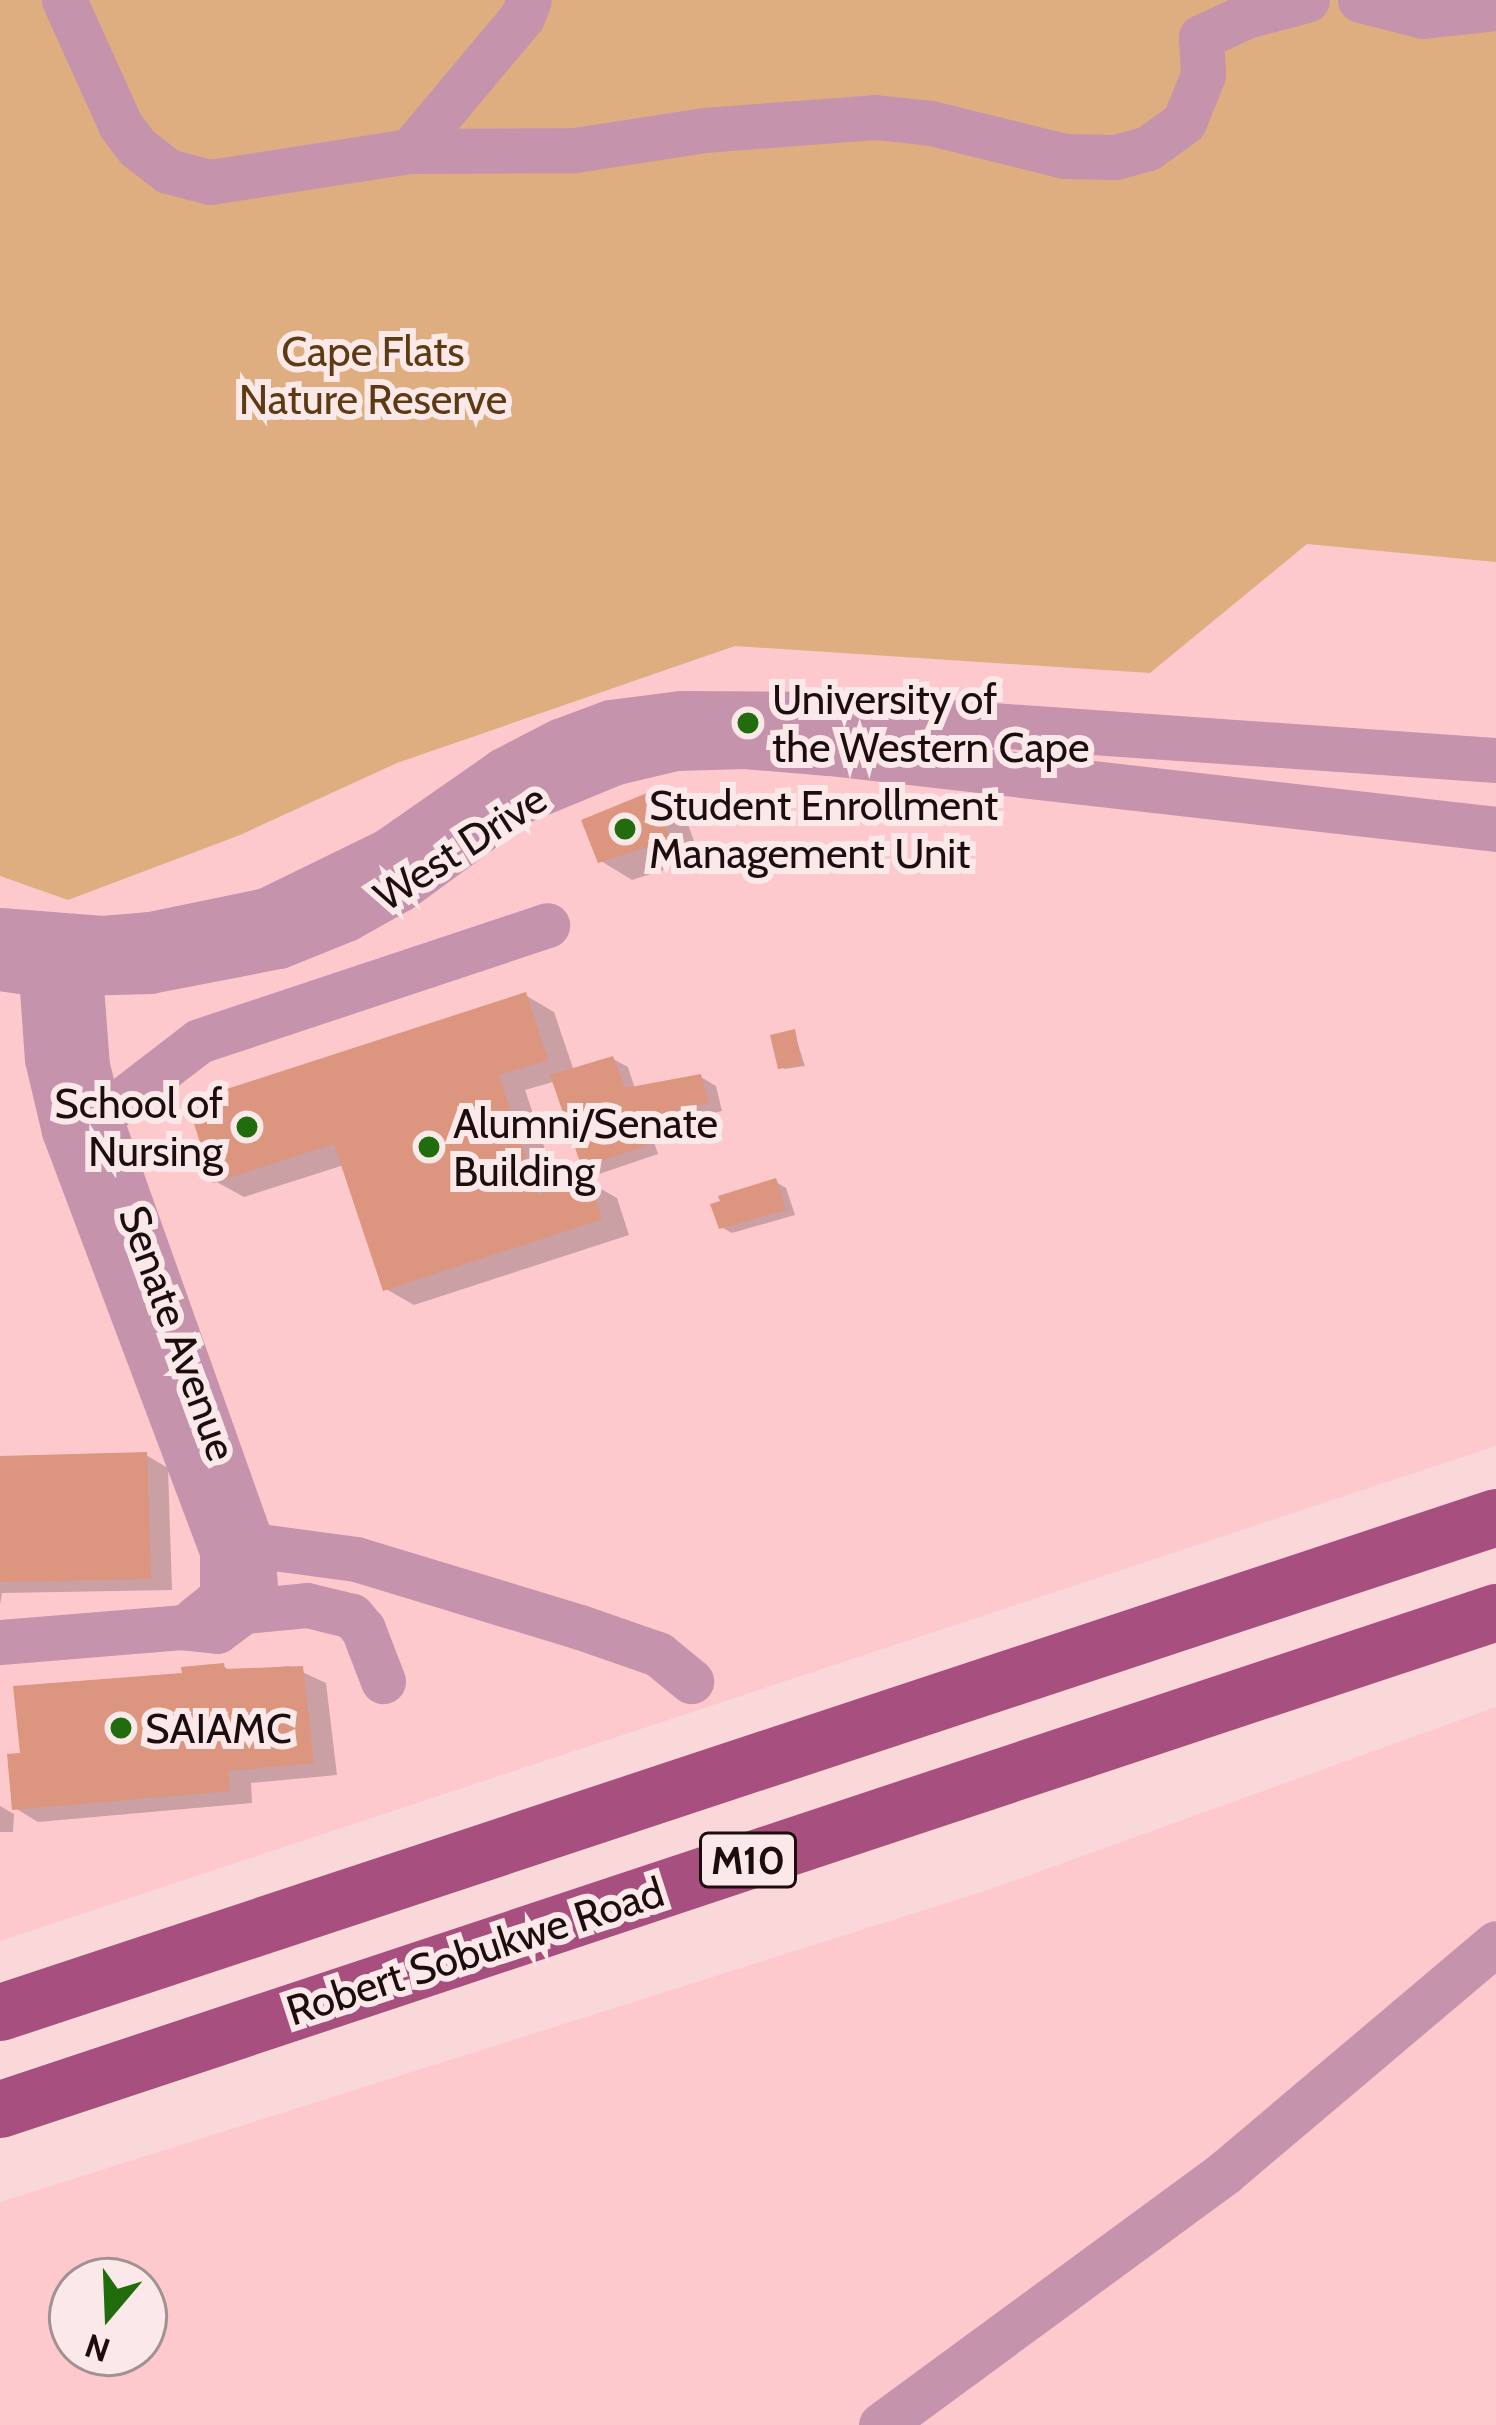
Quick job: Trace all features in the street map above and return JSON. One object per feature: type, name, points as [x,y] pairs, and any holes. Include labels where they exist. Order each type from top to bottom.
[{"type":"main road","name":"M10","points":[[0,2012],[1496,1517]]},
{"type":"main road","name":"Robert Sobukwe Road","points":[[0,2109],[1496,1612]]},
{"type":"lane","points":[[64,0],[121,126],[151,160],[185,179],[252,179],[410,152],[575,150],[704,130],[875,118],[931,123],[1064,156],[1115,158],[1148,148],[1184,122],[1203,75],[1192,18],[1246,16],[1307,0]]},
{"type":"lane","points":[[410,152],[522,17],[529,0]]},
{"type":"lane","points":[[1360,0],[1423,16],[1496,8]]},
{"type":"lane","name":"West Drive","points":[[39,953],[266,910],[370,861],[503,770],[610,722],[680,713],[833,714],[1496,760]]},
{"type":"lane","name":"West Drive","points":[[39,953],[150,971],[279,946],[346,919],[400,889],[519,802],[616,762],[676,748],[829,752],[1496,829]]},
{"type":"lane","points":[[82,1124],[199,1041],[547,925]]},
{"type":"lane","name":"Senate Avenue","points":[[39,953],[87,1066],[82,1124],[172,1369],[252,1545],[255,1587],[244,1611]]},
{"type":"lane","name":"Senate Avenue","points":[[172,1369],[225,1575],[216,1606],[193,1630]]},
{"type":"lane","points":[[252,1545],[356,1559],[580,1628],[658,1654],[691,1681]]},
{"type":"lane","points":[[0,1642],[217,1630],[244,1611],[308,1605],[352,1616],[363,1629],[383,1681]]},
{"type":"lane","points":[[881,2425],[1224,2173],[1496,1943]]},
{"type":"shaded area","name":"University of the Western Cape","points":[[0,0],[1496,0],[1496,1446],[0,1941]]},
{"type":"shaded area","points":[[1496,1707],[1496,2425],[0,2425],[0,2202],[991,1889]]},
{"type":"green space","name":"Cape Flats Nature Reserve","points":[[0,0],[1496,0],[1496,562],[1307,544],[1150,673],[735,646],[397,763],[240,835],[68,900],[0,876]]},
{"type":"building","name":"Student Enrollment Management Unit","points":[[652,791],[670,840],[598,863],[581,820]]},
{"type":"building","name":"Alumni/Senate Building","points":[[526,992],[548,1060],[499,1075],[538,1195],[589,1178],[602,1219],[383,1291],[334,1144],[213,1183],[187,1102]]},
{"type":"building","points":[[795,1029],[802,1065],[778,1069],[770,1035]]},
{"type":"building","points":[[613,1056],[625,1088],[701,1074],[709,1103],[636,1119],[645,1146],[582,1168],[550,1075]]},
{"type":"building","points":[[776,1178],[786,1210],[719,1229],[710,1204],[720,1201],[718,1196]]},
{"type":"building","points":[[147,1452],[151,1579],[0,1582],[0,1456]]},
{"type":"building","name":"SAIAMC","points":[[224,1663],[225,1669],[303,1666],[314,1763],[228,1771],[230,1791],[12,1810],[7,1754],[20,1753],[13,1686],[182,1673],[181,1667]]},
{"type":"place","name":"University of the Western Cape","points":[[748,723]]},
{"type":"place","name":"Student Enrollment Management Unit","points":[[625,829]]},
{"type":"place","name":"School of Nursing","points":[[247,1127]]},
{"type":"place","name":"Alumni/Senate Building","points":[[429,1147]]},
{"type":"place","name":"SAIAMC","points":[[121,1728]]}]
